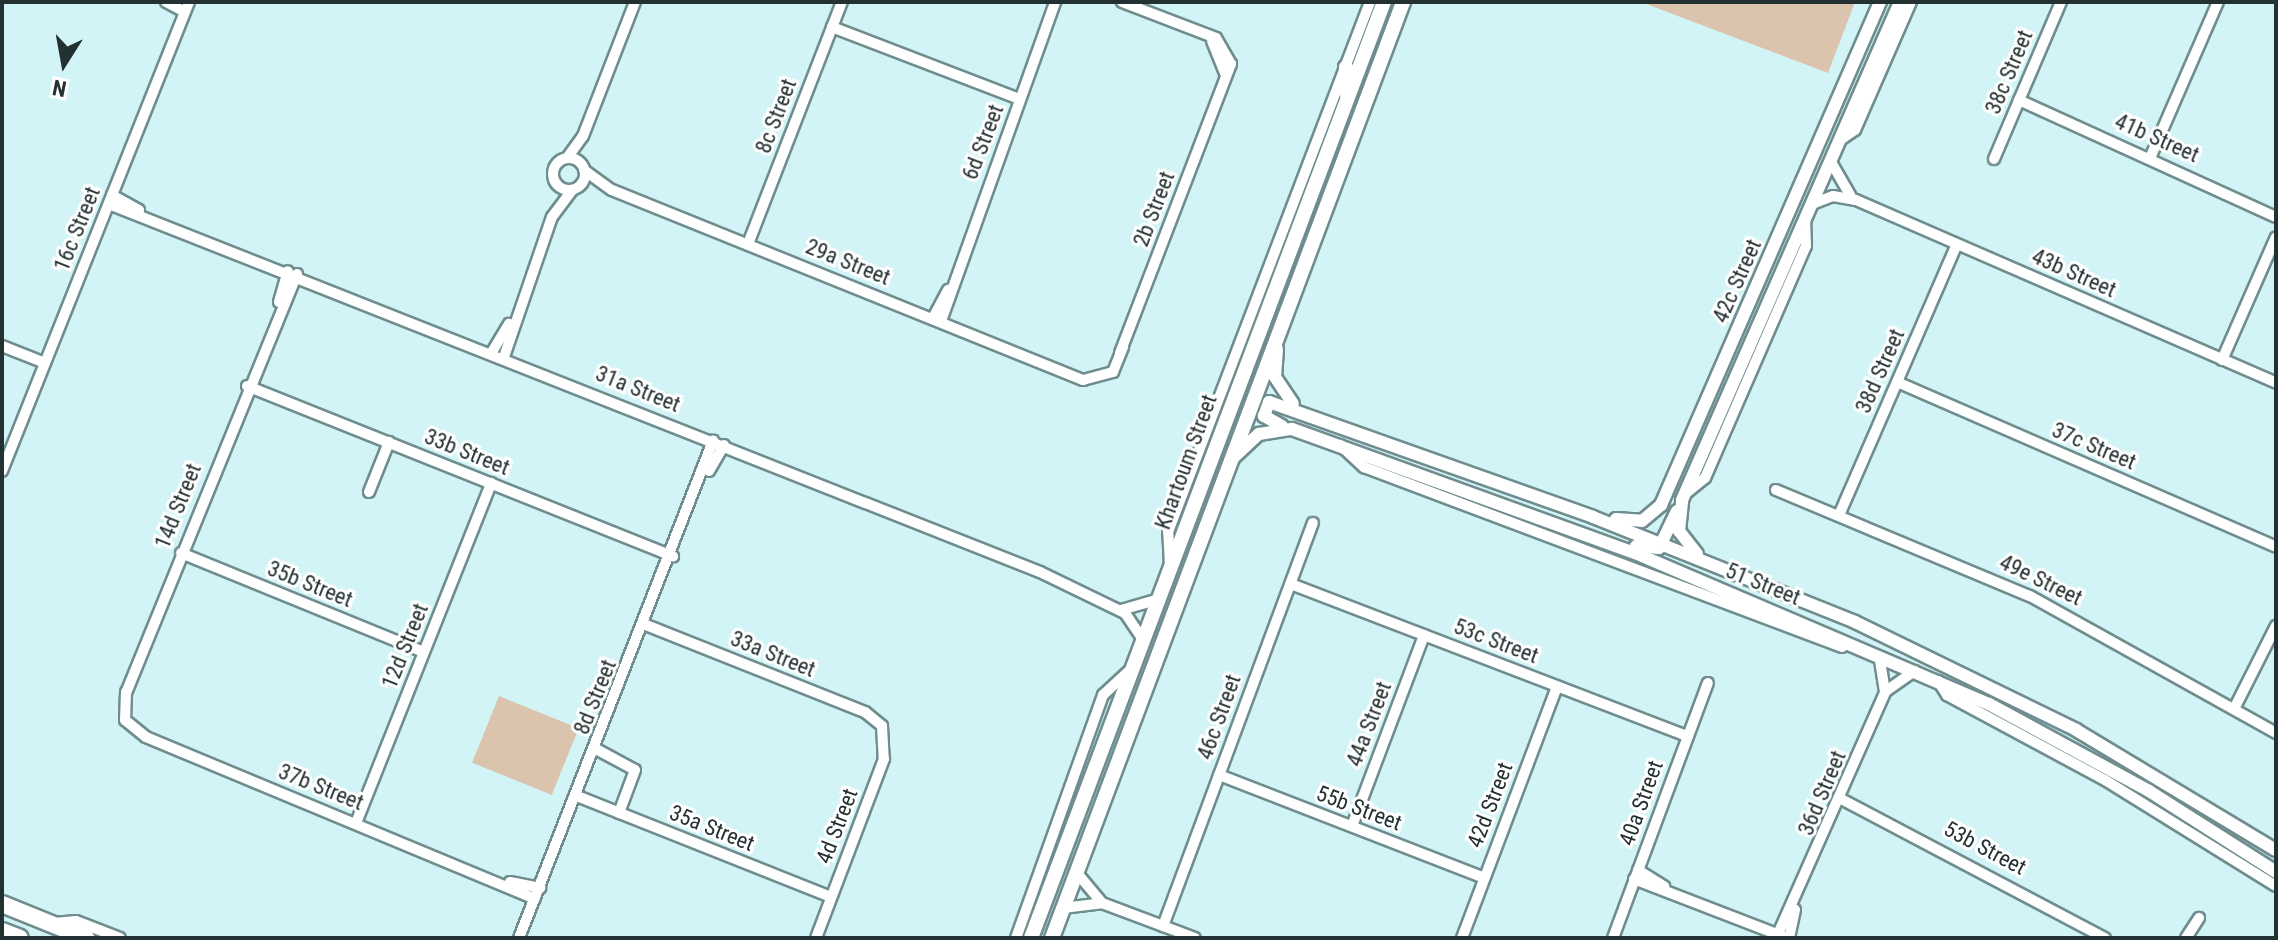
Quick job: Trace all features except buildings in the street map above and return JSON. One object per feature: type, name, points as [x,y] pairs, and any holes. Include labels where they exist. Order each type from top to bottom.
[{"type":"main road","name":"Khartoum Street","points":[[1031,938],[1141,637],[1171,569],[1384,2]]},
{"type":"main road","name":"Khartoum Street","points":[[1052,938],[1221,476],[1403,2]]},
{"type":"main road","points":[[1346,67],[1347,100]]},
{"type":"main road","points":[[1332,143],[1348,150]]},
{"type":"main road","points":[[1172,609],[1164,599],[1194,506]]},
{"type":"main road","points":[[2,904],[86,938]]},
{"type":"main road","points":[[2,931],[20,938]]},
{"type":"street","points":[[166,2],[187,7]]},
{"type":"street","points":[[504,357],[511,323],[552,217],[556,184],[553,170],[567,158],[583,136],[635,2]]},
{"type":"street","name":"8c Street","points":[[748,244],[842,2]]},
{"type":"street","points":[[1122,2],[1143,6]]},
{"type":"street","points":[[1171,569],[1168,532],[1370,2]]},
{"type":"street","name":"42c Street","points":[[1593,517],[1636,523],[1653,515],[1880,2]]},
{"type":"street","name":"42c Street","points":[[1711,566],[1683,541],[1684,497],[1900,2]]},
{"type":"street","points":[[1840,140],[1855,130],[1911,2]]},
{"type":"street","name":"38c Street","points":[[1994,159],[2061,2]]},
{"type":"street","points":[[2151,156],[2218,2]]},
{"type":"street","name":"6d Street","points":[[937,319],[1056,5]]},
{"type":"street","name":"2b Street","points":[[1104,375],[1123,347],[1223,85],[1226,59],[1220,41],[1143,6]]},
{"type":"street","name":"16c Street","points":[[2,471],[187,7]]},
{"type":"street","points":[[832,27],[1020,99]]},
{"type":"street","name":"41b Street","points":[[2019,100],[2151,156],[2276,217]]},
{"type":"street","points":[[552,217],[575,188],[583,168],[583,136]]},
{"type":"street","name":"29a Street","points":[[567,158],[612,190],[1069,372],[1104,375]]},
{"type":"street","points":[[1831,162],[1838,184],[1856,200]]},
{"type":"street","name":"29a Street","points":[[556,184],[612,190]]},
{"type":"street","name":"43b Street","points":[[1812,204],[1833,196],[1856,200],[2276,383]]},
{"type":"street","name":"31a Street","points":[[110,199],[719,443],[1119,609],[1141,637]]},
{"type":"street","points":[[1546,521],[1566,520],[1647,550],[1662,544],[1684,497],[1705,478],[1806,246],[1805,222]]},
{"type":"street","points":[[2222,360],[2276,237]]},
{"type":"street","name":"38d Street","points":[[1840,513],[1957,244]]},
{"type":"street","name":"14d Street","points":[[125,720],[126,692],[292,272]]},
{"type":"street","points":[[492,352],[511,323]]},
{"type":"street","name":"51 Street","points":[[1281,325],[1277,383],[1315,420],[1662,544],[2000,690],[2276,850]]},
{"type":"street","points":[[2,346],[45,363]]},
{"type":"street","name":"37c Street","points":[[1897,382],[2276,547]]},
{"type":"street","name":"33b Street","points":[[247,386],[673,556]]},
{"type":"street","points":[[1285,428],[1264,416],[1269,402],[1315,420]]},
{"type":"street","points":[[1221,476],[1250,440],[1285,428]]},
{"type":"street","name":"51 Street","points":[[1285,428],[1338,444],[1546,521],[1876,651],[2102,764],[2276,872]]},
{"type":"street","points":[[1690,433],[1686,459],[1699,464]]},
{"type":"street","points":[[369,492],[389,442]]},
{"type":"street","name":"8d Street","points":[[520,937],[719,443]]},
{"type":"street","points":[[1338,444],[1378,472],[1841,647],[1859,645]]},
{"type":"street","name":"12d Street","points":[[356,823],[491,483]]},
{"type":"street","name":"49e Street","points":[[1776,490],[1840,513],[2030,596],[2235,707],[2276,733]]},
{"type":"street","name":"46c Street","points":[[1163,926],[1313,523]]},
{"type":"street","name":"35b Street","points":[[181,553],[424,652]]},
{"type":"street","name":"53c Street","points":[[1291,584],[1688,736]]},
{"type":"street","points":[[1119,609],[1156,600]]},
{"type":"street","name":"33a Street","points":[[646,625],[865,712],[882,726]]},
{"type":"street","points":[[2235,707],[2276,626]]},
{"type":"street","name":"44a Street","points":[[1352,826],[1424,635]]},
{"type":"street","points":[[1876,651],[1885,692],[1918,670]]},
{"type":"street","points":[[1016,938],[1103,695],[1128,672]]},
{"type":"street","points":[[1937,679],[1950,697],[2105,780],[2276,886]]},
{"type":"street","name":"40a Street","points":[[1613,938],[1708,683]]},
{"type":"street","name":"42d Street","points":[[1462,938],[1557,686]]},
{"type":"street","name":"36d Street","points":[[1785,937],[1885,692]]},
{"type":"street","name":"37b Street","points":[[125,720],[146,737],[356,823],[508,882],[540,888]]},
{"type":"street","name":"4d Street","points":[[816,938],[884,759],[882,726]]},
{"type":"street","points":[[596,749],[635,770],[619,813]]},
{"type":"street","name":"55b Street","points":[[1219,775],[1484,878]]},
{"type":"street","name":"35a Street","points":[[577,796],[831,897]]},
{"type":"street","name":"53b Street","points":[[1843,800],[2105,938]]},
{"type":"street","points":[[1077,873],[1102,903]]},
{"type":"street","points":[[1636,875],[1785,937]]},
{"type":"street","name":"37b Street","points":[[508,882],[535,899]]},
{"type":"street","points":[[1063,908],[1102,903],[1195,938]]},
{"type":"street","points":[[2186,938],[2199,918]]},
{"type":"street","points":[[51,924],[76,921],[120,938]]},
{"type":"shaded area","points":[[1641,2],[1855,2],[1828,73]]},
{"type":"shaded area","points":[[499,696],[579,728],[552,795],[472,763]]}]
